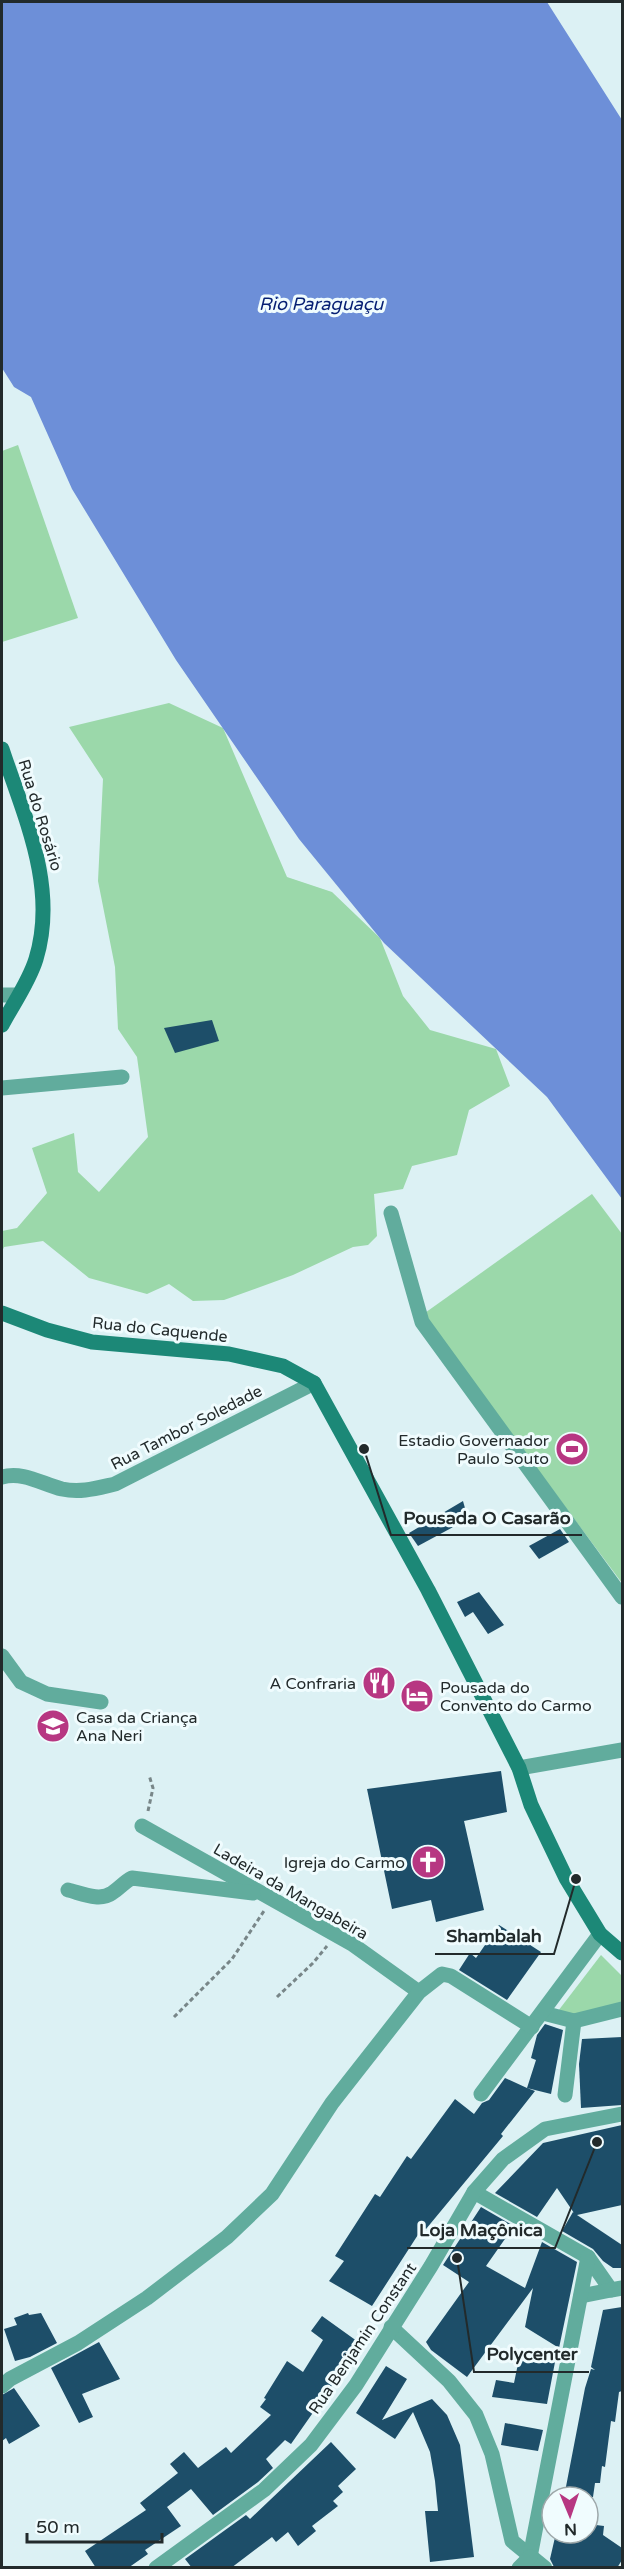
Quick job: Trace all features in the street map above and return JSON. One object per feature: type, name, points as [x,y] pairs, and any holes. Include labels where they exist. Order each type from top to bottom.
[{"type":"street","name":"Rua do Rosário","points":[[2,749],[41,868],[44,901],[42,935],[36,962],[2,1025]]},
{"type":"street","points":[[2,995],[17,995]]},
{"type":"street","points":[[2,1088],[122,1077]]},
{"type":"street","points":[[391,1213],[422,1322],[622,1597]]},
{"type":"street","name":"Rua do Caquende","points":[[2,1313],[47,1330],[92,1342],[229,1354],[283,1366],[314,1383]]},
{"type":"street","points":[[314,1383],[428,1590],[519,1768],[531,1806],[566,1878],[600,1935],[622,1953]]},
{"type":"street","name":"Rua Tambor Soledade","points":[[2,1477],[28,1477],[63,1489],[85,1491],[115,1484],[314,1383]]},
{"type":"street","points":[[2,1656],[21,1682],[47,1694],[101,1702]]},
{"type":"street","points":[[519,1768],[622,1750]]},
{"type":"street","name":"Ladeira da Mangabeira","points":[[142,1826],[352,1944],[419,1992]]},
{"type":"street","points":[[68,1890],[100,1897],[109,1896],[125,1881],[132,1878],[267,1896]]},
{"type":"street","points":[[481,2094],[600,1935]]},
{"type":"street","points":[[2,2386],[10,2379],[78,2343],[147,2298],[227,2237],[272,2193],[332,2103],[419,1992],[442,1974],[451,1976],[532,2027]]},
{"type":"street","points":[[543,2013],[574,2021],[622,2009]]},
{"type":"street","points":[[565,2095],[574,2021]]},
{"type":"street","name":"Rua Benjamin Constant","points":[[156,2568],[264,2490],[311,2445],[356,2385],[431,2266],[474,2192],[503,2158],[545,2129],[622,2114]]},
{"type":"street","points":[[474,2192],[588,2257],[617,2289]]},
{"type":"street","points":[[519,2568],[530,2557],[588,2257]]},
{"type":"street","points":[[581,2296],[617,2289]]},
{"type":"street","points":[[391,2327],[448,2381],[476,2415],[492,2454],[510,2535],[517,2546],[545,2568]]},
{"type":"path","points":[[142,1826],[152,1804],[153,1788],[149,1775]]},
{"type":"path","points":[[174,2017],[232,1959],[267,1896]]},
{"type":"path","points":[[277,1996],[313,1963],[335,1935]]},
{"type":"green space","points":[[18,445],[78,618],[2,642],[2,451]]},
{"type":"green space","points":[[169,703],[223,728],[287,877],[332,892],[380,938],[403,996],[430,1030],[496,1049],[510,1086],[469,1110],[457,1155],[412,1166],[403,1189],[374,1194],[377,1236],[368,1245],[353,1247],[293,1275],[224,1300],[193,1301],[169,1284],[147,1294],[89,1278],[43,1241],[4,1247],[2,1252],[2,1231],[17,1228],[47,1193],[32,1148],[74,1133],[78,1172],[99,1192],[148,1137],[137,1057],[118,1029],[115,967],[98,881],[103,779],[69,727]]},
{"type":"green space","name":"Estadio Governador Paulo Souto","points":[[592,1194],[622,1234],[622,1583],[422,1315]]},
{"type":"green space","points":[[601,1955],[622,1976],[622,2010],[555,2015]]},
{"type":"water","name":"Rio Paraguaçu","points":[[2,2],[547,2],[622,120],[622,1199],[547,1097],[384,943],[299,839],[176,660],[72,489],[31,397],[14,387],[2,368]]},
{"type":"building","points":[[212,1020],[219,1041],[175,1053],[164,1028]]},
{"type":"building","points":[[463,1501],[468,1519],[418,1546],[409,1533]]},
{"type":"building","points":[[560,1529],[569,1542],[539,1559],[529,1546]]},
{"type":"building","points":[[479,1592],[504,1625],[488,1634],[473,1612],[465,1617],[457,1602]]},
{"type":"building","name":"Igreja do Carmo","points":[[501,1771],[507,1812],[464,1821],[484,1910],[436,1922],[431,1900],[392,1909],[367,1789]]},
{"type":"building","points":[[499,1925],[541,1952],[507,2000],[459,1970],[470,1953],[476,1958]]},
{"type":"building","points":[[545,2024],[563,2030],[551,2094],[527,2088],[536,2060],[531,2058],[537,2035]]},
{"type":"building","points":[[622,2037],[622,2105],[581,2108],[579,2064],[582,2039]]},
{"type":"building","points":[[505,2078],[535,2091],[501,2134],[503,2136],[426,2229],[423,2227],[372,2306],[329,2281],[344,2261],[335,2256],[375,2194],[380,2197],[407,2156],[411,2159],[455,2099],[474,2114],[482,2103],[489,2100]]},
{"type":"building","points":[[622,2125],[622,2205],[577,2215],[622,2245],[622,2268],[613,2268],[603,2261],[593,2249],[562,2231],[574,2213],[557,2188],[537,2217],[495,2193],[543,2143]]},
{"type":"building","points":[[481,2207],[514,2226],[486,2266],[525,2288],[542,2242],[577,2262],[559,2348],[525,2327],[533,2288],[467,2377],[431,2350],[426,2342],[469,2282],[443,2265]]},
{"type":"building","points":[[622,2307],[622,2391],[619,2392],[615,2422],[611,2421],[605,2467],[602,2466],[600,2483],[566,2485],[585,2388],[591,2369],[595,2370],[591,2367],[603,2310]]},
{"type":"building","points":[[28,2313],[29,2315],[41,2313],[57,2343],[30,2357],[15,2361],[4,2329],[17,2325],[14,2318]]},
{"type":"building","points":[[322,2316],[361,2344],[291,2444],[285,2440],[266,2459],[273,2468],[213,2515],[191,2489],[167,2507],[181,2526],[145,2550],[148,2554],[128,2568],[96,2568],[85,2551],[146,2510],[140,2503],[178,2473],[170,2464],[184,2452],[198,2468],[226,2447],[231,2453],[271,2415],[260,2407],[266,2399],[264,2398],[287,2361],[303,2372],[323,2340],[311,2331]]},
{"type":"building","points":[[99,2342],[120,2379],[82,2394],[93,2417],[79,2423],[51,2368]]},
{"type":"building","points":[[520,2354],[555,2362],[547,2404],[492,2397],[496,2380],[514,2383]]},
{"type":"building","points":[[386,2366],[407,2379],[382,2420],[432,2399],[447,2415],[460,2445],[474,2557],[430,2562],[425,2511],[438,2511],[435,2481],[430,2452],[413,2412],[395,2439],[356,2413]]},
{"type":"building","points":[[14,2388],[40,2426],[9,2444],[6,2438],[2,2441],[2,2395]]},
{"type":"building","points":[[505,2423],[543,2430],[538,2451],[501,2445]]},
{"type":"building","points":[[331,2442],[356,2469],[338,2486],[343,2492],[333,2501],[338,2506],[312,2526],[316,2531],[298,2546],[288,2532],[276,2542],[272,2537],[231,2568],[192,2568],[185,2559],[246,2515],[250,2519]]},
{"type":"building","points":[[600,2526],[604,2526],[603,2535],[622,2548],[622,2560],[617,2568],[554,2567],[550,2559],[553,2545],[600,2545]]},
{"type":"place","name":"Pousada O Casarão","points":[[364,1449]]},
{"type":"place","name":"Estadio Governador Paulo Souto","points":[[572,1449]]},
{"type":"place","name":"A Confraria","points":[[379,1683]]},
{"type":"place","name":"Pousada do Convento do Carmo","points":[[417,1696]]},
{"type":"place","name":"Casa da Criança Ana Neri","points":[[53,1726]]},
{"type":"place","name":"Igreja do Carmo","points":[[428,1862]]},
{"type":"place","name":"Shambalah","points":[[576,1879]]},
{"type":"place","name":"Loja Maçônica","points":[[597,2142]]},
{"type":"place","name":"Polycenter","points":[[457,2258]]}]
